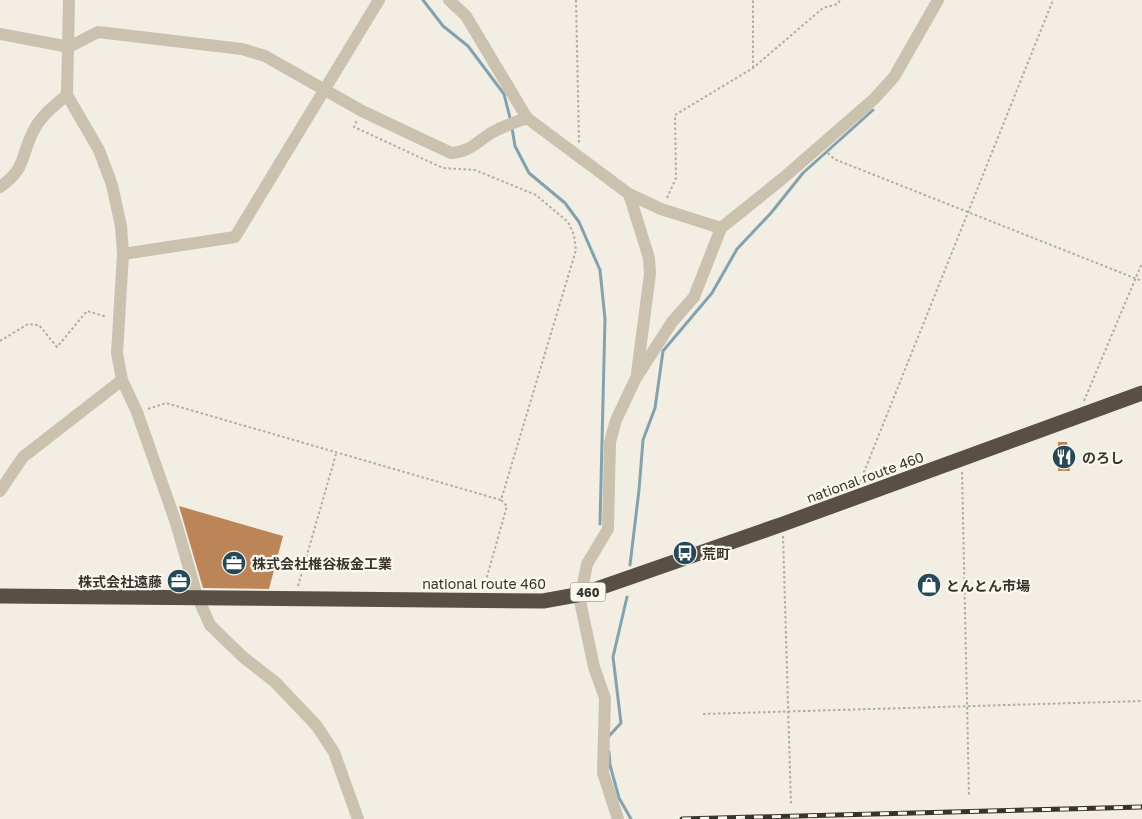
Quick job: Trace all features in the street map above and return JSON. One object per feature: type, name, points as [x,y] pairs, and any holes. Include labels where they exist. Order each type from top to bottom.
[{"type":"highway","name":"national route 460","points":[[0,596],[197,596],[543,601],[582,594],[783,524],[1142,393]]},
{"type":"street","points":[[69,0],[67,95],[99,150],[112,185],[120,226],[122,254],[117,320],[117,353],[122,380],[136,412],[176,523],[197,596],[210,625],[243,657],[275,682],[316,725],[334,752],[358,819]]},
{"type":"street","points":[[122,254],[235,237],[378,0]]},
{"type":"street","points":[[449,0],[466,16],[527,118],[629,194],[661,209],[721,228]]},
{"type":"street","points":[[618,819],[603,773],[604,698],[580,602],[587,564],[608,529],[610,442],[616,420],[636,378],[672,322],[694,297],[721,228],[782,179],[874,99],[894,77],[938,0]]},
{"type":"street","points":[[0,34],[69,48],[98,32],[242,49],[265,56],[362,111],[451,154],[463,153],[493,132],[527,118]]},
{"type":"street","points":[[0,187],[21,166],[32,133],[40,118],[67,95]]},
{"type":"street","points":[[629,194],[649,258],[650,274],[636,378]]},
{"type":"street","points":[[0,491],[23,457],[122,380]]},
{"type":"path","points":[[576,0],[580,158]]},
{"type":"path","points":[[753,0],[753,68]]},
{"type":"path","points":[[661,209],[676,178],[674,115],[753,68],[823,8],[838,4],[840,0]]},
{"type":"path","points":[[854,498],[1053,0]]},
{"type":"path","points":[[362,111],[354,127],[443,168],[476,170],[536,195],[568,222],[574,235],[576,250],[501,500]]},
{"type":"path","points":[[820,145],[834,159],[1142,281]]},
{"type":"path","points":[[1077,417],[1142,263]]},
{"type":"path","points":[[0,341],[28,324],[39,325],[57,347],[87,310],[117,320]]},
{"type":"path","points":[[136,412],[166,403],[336,454],[501,500],[507,506],[480,600]]},
{"type":"path","points":[[295,598],[336,454]]},
{"type":"path","points":[[961,460],[969,795]]},
{"type":"path","points":[[783,524],[791,805]]},
{"type":"path","points":[[703,714],[1142,701]]},
{"type":"building","name":"のろし","points":[[1058,442],[1067,442],[1070,471],[1058,471]]},
{"type":"building","name":"株式会社椎谷板金工業","points":[[179,506],[283,536],[269,589],[203,588]]},
{"type":"waterway","points":[[423,0],[443,26],[468,46],[504,94],[511,122]]},
{"type":"waterway","points":[[630,565],[643,440],[655,408],[663,351],[712,293],[737,249],[771,213],[803,173],[873,110]]},
{"type":"waterway","points":[[512,128],[515,146],[529,173],[565,203],[579,222],[600,270],[605,319],[600,524]]},
{"type":"waterway","points":[[609,736],[621,723],[613,657],[627,597]]},
{"type":"waterway","points":[[609,752],[610,765],[619,798],[631,819]]},
{"type":"railway","points":[[682,819],[1142,807]]},
{"type":"place","name":"のろし","points":[[1064,457]]},
{"type":"place","name":"荒町","points":[[685,553]]},
{"type":"place","name":"株式会社椎谷板金工業","points":[[234,563]]},
{"type":"place","name":"株式会社遠藤","points":[[179,581]]},
{"type":"place","name":"とんとん市場","points":[[929,585]]}]
